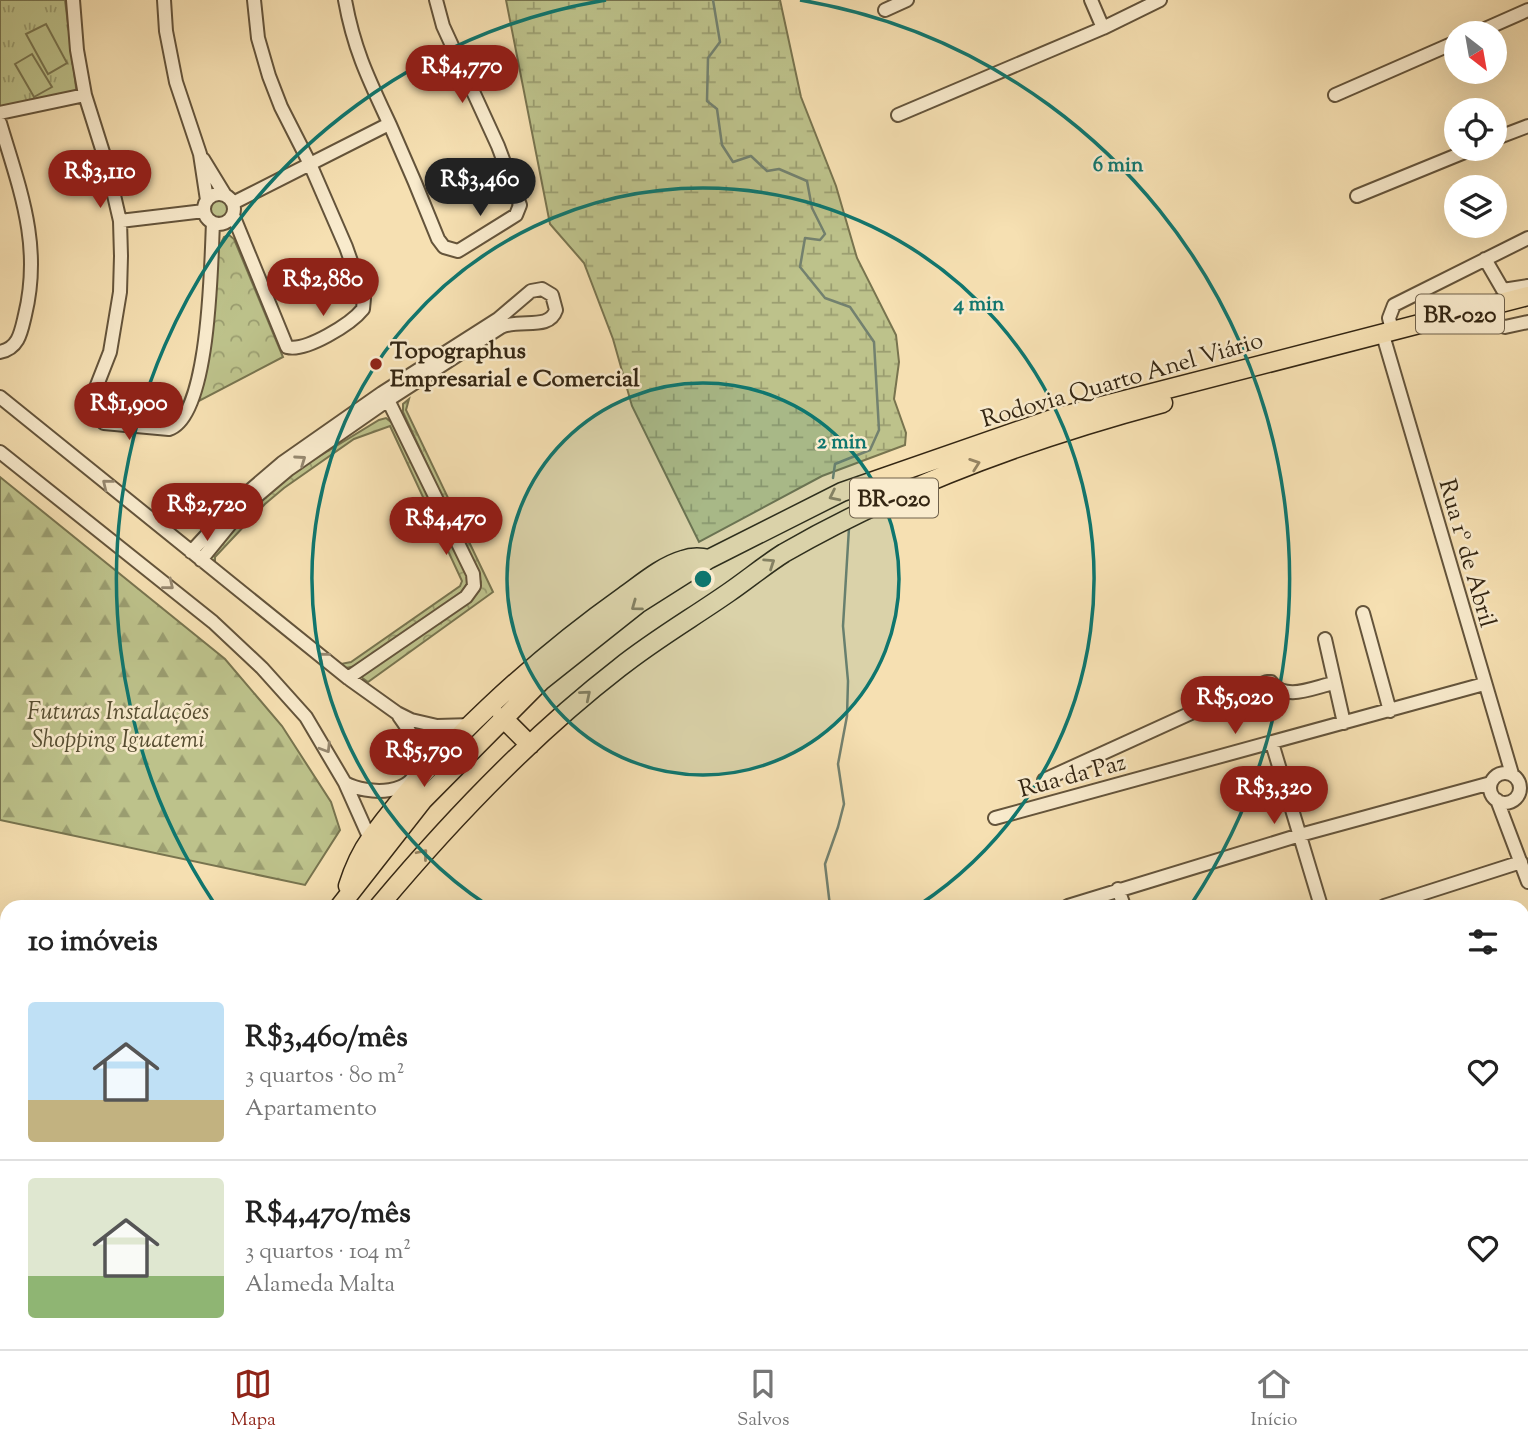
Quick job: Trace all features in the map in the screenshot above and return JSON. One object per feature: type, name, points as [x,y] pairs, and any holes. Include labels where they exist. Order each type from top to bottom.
[{"type":"highway","name":"Rodovia Quarto Anel Viário","points":[[384,900],[438,836],[530,745],[618,668],[793,548],[914,488],[986,460],[1138,410],[1389,336],[1502,297],[1528,296]]},
{"type":"highway","name":"Rodovia Quarto Anel Viário","points":[[345,900],[423,800],[502,717],[541,681],[638,604],[709,559],[842,492],[1055,418],[1389,336],[1480,319],[1528,306]]},
{"type":"highway","points":[[343,900],[370,839],[420,779],[472,725],[562,643],[644,582],[678,561],[709,559]]},
{"type":"highway","points":[[502,717],[530,745]]},
{"type":"street","points":[[73,0],[77,50],[85,95],[107,164],[120,221],[120,292],[110,352],[92,398],[94,413],[104,423],[169,429],[183,420],[198,378],[205,345],[213,223]]},
{"type":"street","points":[[164,0],[166,31],[176,82],[200,154],[230,205],[287,347],[303,348],[353,320],[363,309],[364,298],[346,247],[269,76],[258,38],[254,0]]},
{"type":"street","points":[[345,0],[354,43],[365,74],[438,239],[444,247],[458,251],[516,215],[520,205],[493,134],[443,26],[436,0]]},
{"type":"street","points":[[885,10],[907,0]]},
{"type":"street","points":[[1091,0],[1103,28]]},
{"type":"street","points":[[898,115],[1103,28],[1160,0]]},
{"type":"street","points":[[1503,21],[1528,10]]},
{"type":"street","points":[[1335,95],[1444,47]]},
{"type":"street","points":[[0,113],[85,95]]},
{"type":"street","points":[[0,123],[29,219],[32,262],[29,301],[20,334],[16,344],[9,350],[0,352]]},
{"type":"street","points":[[200,154],[207,219],[213,223],[225,223],[230,205],[389,124]]},
{"type":"street","points":[[1507,134],[1528,126]]},
{"type":"street","points":[[1357,196],[1444,160]]},
{"type":"street","points":[[120,221],[205,205],[216,194],[230,205]]},
{"type":"street","points":[[1389,336],[1389,318],[1394,305],[1528,238]]},
{"type":"street","points":[[1485,259],[1502,297],[1528,286]]},
{"type":"street","points":[[196,556],[264,489],[382,394],[498,319],[537,289],[548,291],[555,301],[556,310],[549,321],[541,324],[521,322],[501,327],[382,394]]},
{"type":"street","points":[[514,305],[521,322]]},
{"type":"street","points":[[1480,319],[1505,327],[1528,322]]},
{"type":"street","name":"Rua 1º de Abril","points":[[1389,336],[1484,684],[1512,774]]},
{"type":"street","points":[[348,678],[467,597],[474,586],[473,574],[382,394]]},
{"type":"street","points":[[0,397],[348,678],[397,713],[411,720],[437,726],[472,725]]},
{"type":"street","points":[[0,452],[214,622],[262,668],[306,717],[345,783],[370,839]]},
{"type":"street","points":[[1363,613],[1391,710]]},
{"type":"street","points":[[1325,639],[1344,723]]},
{"type":"street","points":[[1044,780],[1213,703],[1267,682],[1288,693],[1334,683]]},
{"type":"street","name":"Rua da Paz","points":[[995,818],[1484,684]]},
{"type":"street","points":[[345,783],[371,792],[386,790],[409,781],[415,774],[418,764],[417,750],[411,733],[397,713]]},
{"type":"street","points":[[1272,743],[1319,900]]},
{"type":"street","points":[[1087,900],[1300,835],[1491,783],[1499,774],[1512,774],[1520,785],[1522,795],[1507,802],[1497,800]]},
{"type":"street","points":[[1491,783],[1491,793],[1497,800],[1528,882]]},
{"type":"street","points":[[1403,900],[1521,862]]},
{"type":"street","points":[[1118,890],[1122,900]]},
{"type":"green space","points":[[0,0],[65,0],[77,95],[0,111]]},
{"type":"green space","points":[[506,0],[780,0],[801,97],[836,186],[857,258],[896,335],[899,362],[894,399],[906,433],[905,445],[822,476],[699,542],[632,406],[613,339],[584,263],[550,224]]},
{"type":"green space","points":[[46,24],[67,63],[48,74],[26,34]]},
{"type":"green space","points":[[32,54],[52,87],[34,97],[15,64]]},
{"type":"green space","points":[[219,197],[228,201],[232,210],[228,219],[219,223],[210,219],[206,210],[210,201]]},
{"type":"green space","points":[[229,235],[234,239],[283,357],[197,402],[217,251],[224,237]]},
{"type":"green space","points":[[409,399],[406,410],[493,592],[368,682],[361,677],[363,673],[469,600],[479,591],[481,582],[403,412],[403,404]]},
{"type":"green space","points":[[386,418],[392,423],[468,576],[468,582],[462,592],[356,666],[346,668],[205,561],[237,522],[277,482]],"holes":[[[390,426],[462,581],[460,586],[351,662],[341,664],[218,566],[215,557],[265,504],[284,488],[354,439]]]},
{"type":"green space","name":"Futuras Instalações Shopping Iguatemi","points":[[0,477],[225,659],[282,726],[331,802],[340,830],[305,885],[0,820]]},
{"type":"waterway","points":[[713,0],[720,42],[708,58],[707,101],[717,109],[722,145],[733,162],[751,156],[767,171],[779,169],[807,181],[812,208],[825,234],[820,240],[805,238],[800,267],[825,298],[850,307],[874,342],[879,430],[870,450],[835,464],[833,478]]},
{"type":"waterway","points":[[829,900],[825,864],[844,804],[838,764],[847,716],[848,681],[843,626],[849,528]]},
{"type":"place","name":"Topographus Empresarial e Comercial","points":[[376,364]]}]
